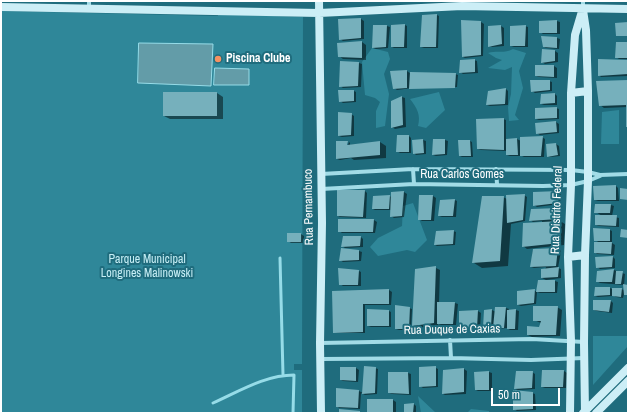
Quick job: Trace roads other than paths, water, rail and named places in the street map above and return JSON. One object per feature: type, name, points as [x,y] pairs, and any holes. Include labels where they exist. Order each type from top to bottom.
[{"type":"street","name":"Rua Pernambuco","points":[[319,1],[322,223],[320,343],[321,413]]},
{"type":"street","points":[[1,6],[89,4],[319,13],[462,4],[583,4],[628,9]]},
{"type":"street","points":[[583,4],[586,30],[588,91],[588,181],[584,342],[585,412]]},
{"type":"street","name":"Rua Distrito Federal","points":[[570,413],[571,341],[568,257],[571,185],[571,93],[575,35],[583,4]]},
{"type":"street","points":[[571,93],[588,91]]},
{"type":"street","points":[[414,169],[414,184]]},
{"type":"street","name":"Rua Carlos Gomes","points":[[321,174],[414,169],[570,170],[600,175],[628,174]]},
{"type":"street","points":[[496,169],[497,184]]},
{"type":"street","name":"Rua Carlos Gomes","points":[[321,189],[414,184],[571,185],[588,181],[600,175]]},
{"type":"street","points":[[568,257],[585,255]]},
{"type":"street","name":"Rua Duque de Caxias","points":[[320,343],[532,339],[584,342]]},
{"type":"street","points":[[450,340],[451,358]]},
{"type":"street","points":[[321,359],[584,358]]},
{"type":"street","points":[[585,412],[628,368]]},
{"type":"street","points":[[596,413],[628,381]]},
{"type":"waterway","points":[[280,258],[283,375]]},
{"type":"waterway","points":[[213,403],[262,381],[294,375],[293,413]]},
{"type":"place","name":"Piscina Clube","points":[[218,59]]},
{"type":"park label","name":"Parque Municipal Longines Malinowski","points":[[147,267]]}]
